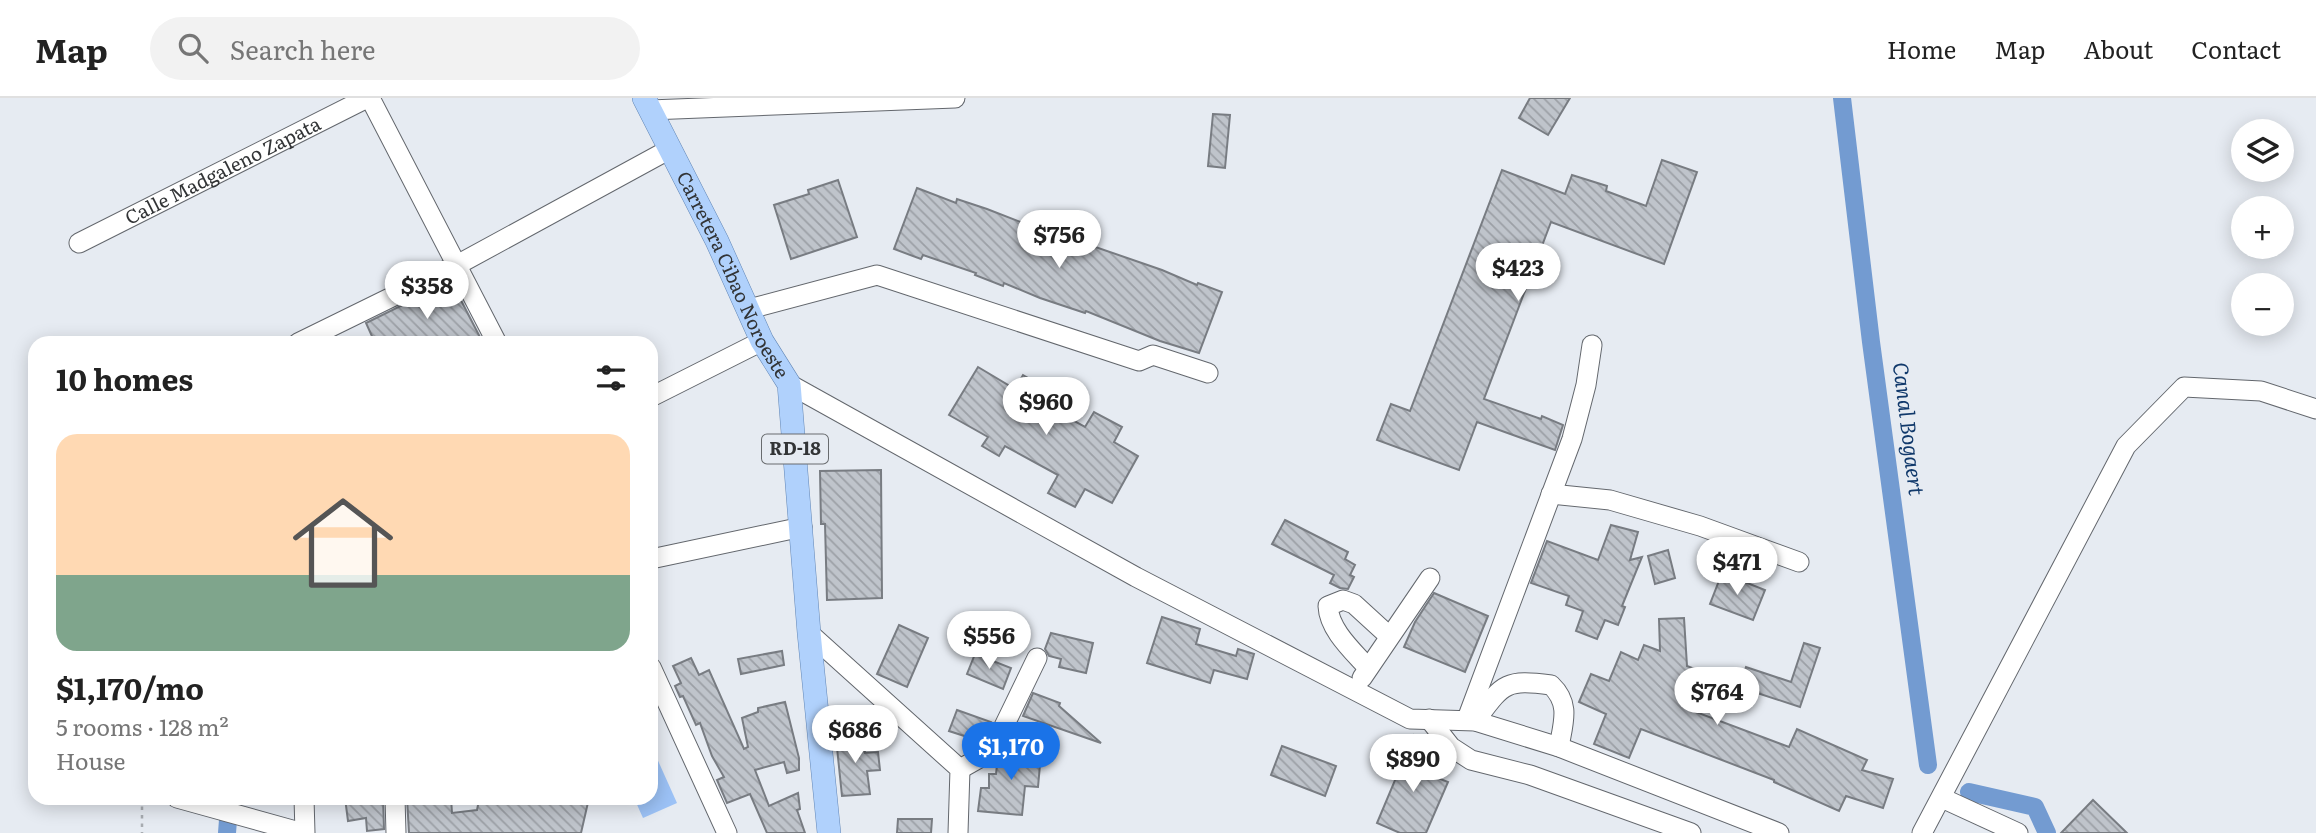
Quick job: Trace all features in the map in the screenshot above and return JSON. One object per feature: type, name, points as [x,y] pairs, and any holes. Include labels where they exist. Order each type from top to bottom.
[{"type":"main road","name":"Carretera Cibao Noroeste","points":[[647,104],[749,309],[762,341],[789,384],[809,633],[829,833]]},
{"type":"street","name":"Calle Madgaleno Zapata","points":[[79,243],[368,98]]},
{"type":"street","points":[[368,98],[493,336]]},
{"type":"street","points":[[647,104],[955,98]]},
{"type":"street","points":[[312,336],[457,265],[670,149]]},
{"type":"street","points":[[749,309],[877,275],[1139,362],[1153,355],[1208,373]]},
{"type":"street","points":[[658,393],[762,341]]},
{"type":"street","points":[[1471,720],[1577,420],[1592,345]]},
{"type":"street","points":[[789,384],[1136,577],[1410,719],[1471,720],[1559,747],[1779,833]]},
{"type":"street","points":[[1922,833],[2126,446],[2184,387],[2261,391],[2316,409]]},
{"type":"street","points":[[1551,494],[1610,500],[1700,526],[1798,562]]},
{"type":"street","points":[[658,558],[802,527]]},
{"type":"street","points":[[1353,690],[1430,578]]},
{"type":"street","points":[[1368,668],[1328,617],[1328,606],[1343,600],[1354,604],[1389,636]]},
{"type":"street","points":[[809,633],[960,769],[958,833]]},
{"type":"street","points":[[960,769],[992,751],[1037,658]]},
{"type":"street","points":[[658,682],[727,833]]},
{"type":"street","points":[[1471,720],[1497,691],[1507,684],[1552,685],[1560,693],[1565,710],[1559,747]]},
{"type":"street","points":[[1429,719],[1451,747],[1471,760],[1541,778],[1691,833]]},
{"type":"street","points":[[1942,798],[2018,833]]},
{"type":"street","points":[[197,805],[258,827],[304,833],[304,805]]},
{"type":"street","points":[[395,805],[396,833]]},
{"type":"path","points":[[142,805],[142,833]]},
{"type":"shaded area","points":[[658,761],[677,803],[643,818],[637,805],[658,805]]},
{"type":"building","points":[[1530,98],[1570,98],[1548,135],[1519,118]]},
{"type":"building","points":[[1213,114],[1230,115],[1225,168],[1208,166]]},
{"type":"building","points":[[1662,160],[1697,172],[1664,264],[1551,222],[1484,399],[1563,425],[1555,450],[1477,422],[1459,470],[1377,440],[1391,404],[1410,411],[1502,170],[1565,194],[1572,175],[1607,186],[1606,191],[1646,206]]},
{"type":"building","points":[[838,180],[857,237],[791,259],[774,205],[809,194],[808,190]]},
{"type":"building","points":[[917,188],[956,203],[957,199],[987,209],[1080,245],[1081,242],[1222,292],[1199,353],[1160,341],[1086,311],[1085,313],[1040,298],[1004,283],[1003,286],[975,275],[976,273],[923,255],[921,259],[894,249]]},
{"type":"building","points":[[451,281],[479,336],[372,336],[366,323]]},
{"type":"building","points":[[978,367],[1015,389],[1023,375],[1042,386],[1034,399],[1085,427],[1094,412],[1122,427],[1114,442],[1138,456],[1112,503],[1085,489],[1075,507],[1048,493],[1058,475],[1005,446],[999,456],[982,446],[988,437],[949,415]]},
{"type":"building","points":[[881,470],[882,598],[827,600],[825,524],[821,524],[820,471]]},
{"type":"building","points":[[1285,520],[1348,552],[1345,559],[1355,565],[1350,575],[1354,577],[1348,589],[1330,583],[1334,575],[1272,544]]},
{"type":"building","points":[[1611,525],[1638,532],[1630,560],[1642,557],[1622,606],[1625,607],[1618,625],[1605,620],[1597,639],[1576,631],[1583,611],[1566,605],[1569,596],[1531,583],[1547,541],[1598,560]]},
{"type":"building","points":[[1668,550],[1675,578],[1655,584],[1648,556]]},
{"type":"building","points":[[1722,573],[1765,590],[1753,620],[1710,604]]},
{"type":"building","points":[[1434,593],[1488,616],[1465,672],[1404,647],[1415,622]]},
{"type":"building","points":[[1162,617],[1200,629],[1196,644],[1236,656],[1238,649],[1254,654],[1247,679],[1214,670],[1210,683],[1147,663]]},
{"type":"building","points":[[1684,618],[1687,666],[1708,674],[1693,711],[1789,747],[1797,729],[1867,760],[1862,770],[1893,779],[1883,808],[1846,796],[1839,811],[1774,780],[1641,729],[1629,758],[1594,744],[1606,714],[1579,702],[1591,674],[1609,681],[1621,652],[1638,660],[1644,645],[1660,651],[1659,619]]},
{"type":"building","points":[[899,625],[928,638],[907,687],[877,674]]},
{"type":"building","points":[[1051,633],[1093,643],[1086,673],[1059,667],[1061,659],[1049,656],[1045,649]]},
{"type":"building","points":[[1804,643],[1820,648],[1800,707],[1739,687],[1746,667],[1791,682]]},
{"type":"building","points":[[782,651],[784,665],[741,674],[738,659]]},
{"type":"building","points":[[975,654],[1011,668],[1003,689],[967,674]]},
{"type":"building","points":[[691,658],[699,675],[709,670],[744,749],[748,747],[742,718],[758,712],[758,708],[785,702],[799,758],[799,770],[787,773],[784,762],[755,770],[769,806],[798,793],[800,809],[797,810],[805,833],[767,833],[750,794],[727,803],[717,780],[724,777],[712,756],[700,723],[696,725],[683,696],[680,697],[675,686],[681,683],[673,666]]},
{"type":"building","points":[[1033,693],[1060,703],[1059,706],[1101,743],[1023,716]]},
{"type":"building","points":[[957,710],[991,722],[983,742],[949,731]]},
{"type":"building","points":[[863,735],[865,753],[878,752],[880,770],[867,771],[870,794],[842,796],[836,738]]},
{"type":"building","points":[[1414,735],[1430,741],[1418,770],[1448,782],[1426,833],[1400,833],[1377,823]]},
{"type":"building","points":[[1011,739],[1021,740],[1020,752],[1041,754],[1038,787],[1025,786],[1022,815],[978,811],[981,788],[989,788],[989,774],[996,774],[997,765],[1004,765],[1005,752]]},
{"type":"building","points":[[1282,746],[1336,766],[1325,796],[1271,775]]},
{"type":"building","points":[[2093,800],[2127,833],[2061,833]]},
{"type":"building","points":[[346,805],[383,805],[384,829],[367,831],[366,818],[348,821]]},
{"type":"building","points":[[407,805],[451,805],[452,813],[477,810],[478,805],[587,805],[581,833],[409,833]]},
{"type":"building","points":[[898,819],[932,819],[931,833],[897,833]]},
{"type":"waterway","name":"Canal Bogaert","points":[[1842,98],[1871,342],[1928,765]]},
{"type":"waterway","points":[[1969,792],[2035,807],[2047,833]]},
{"type":"waterway","points":[[227,833],[228,820]]}]
